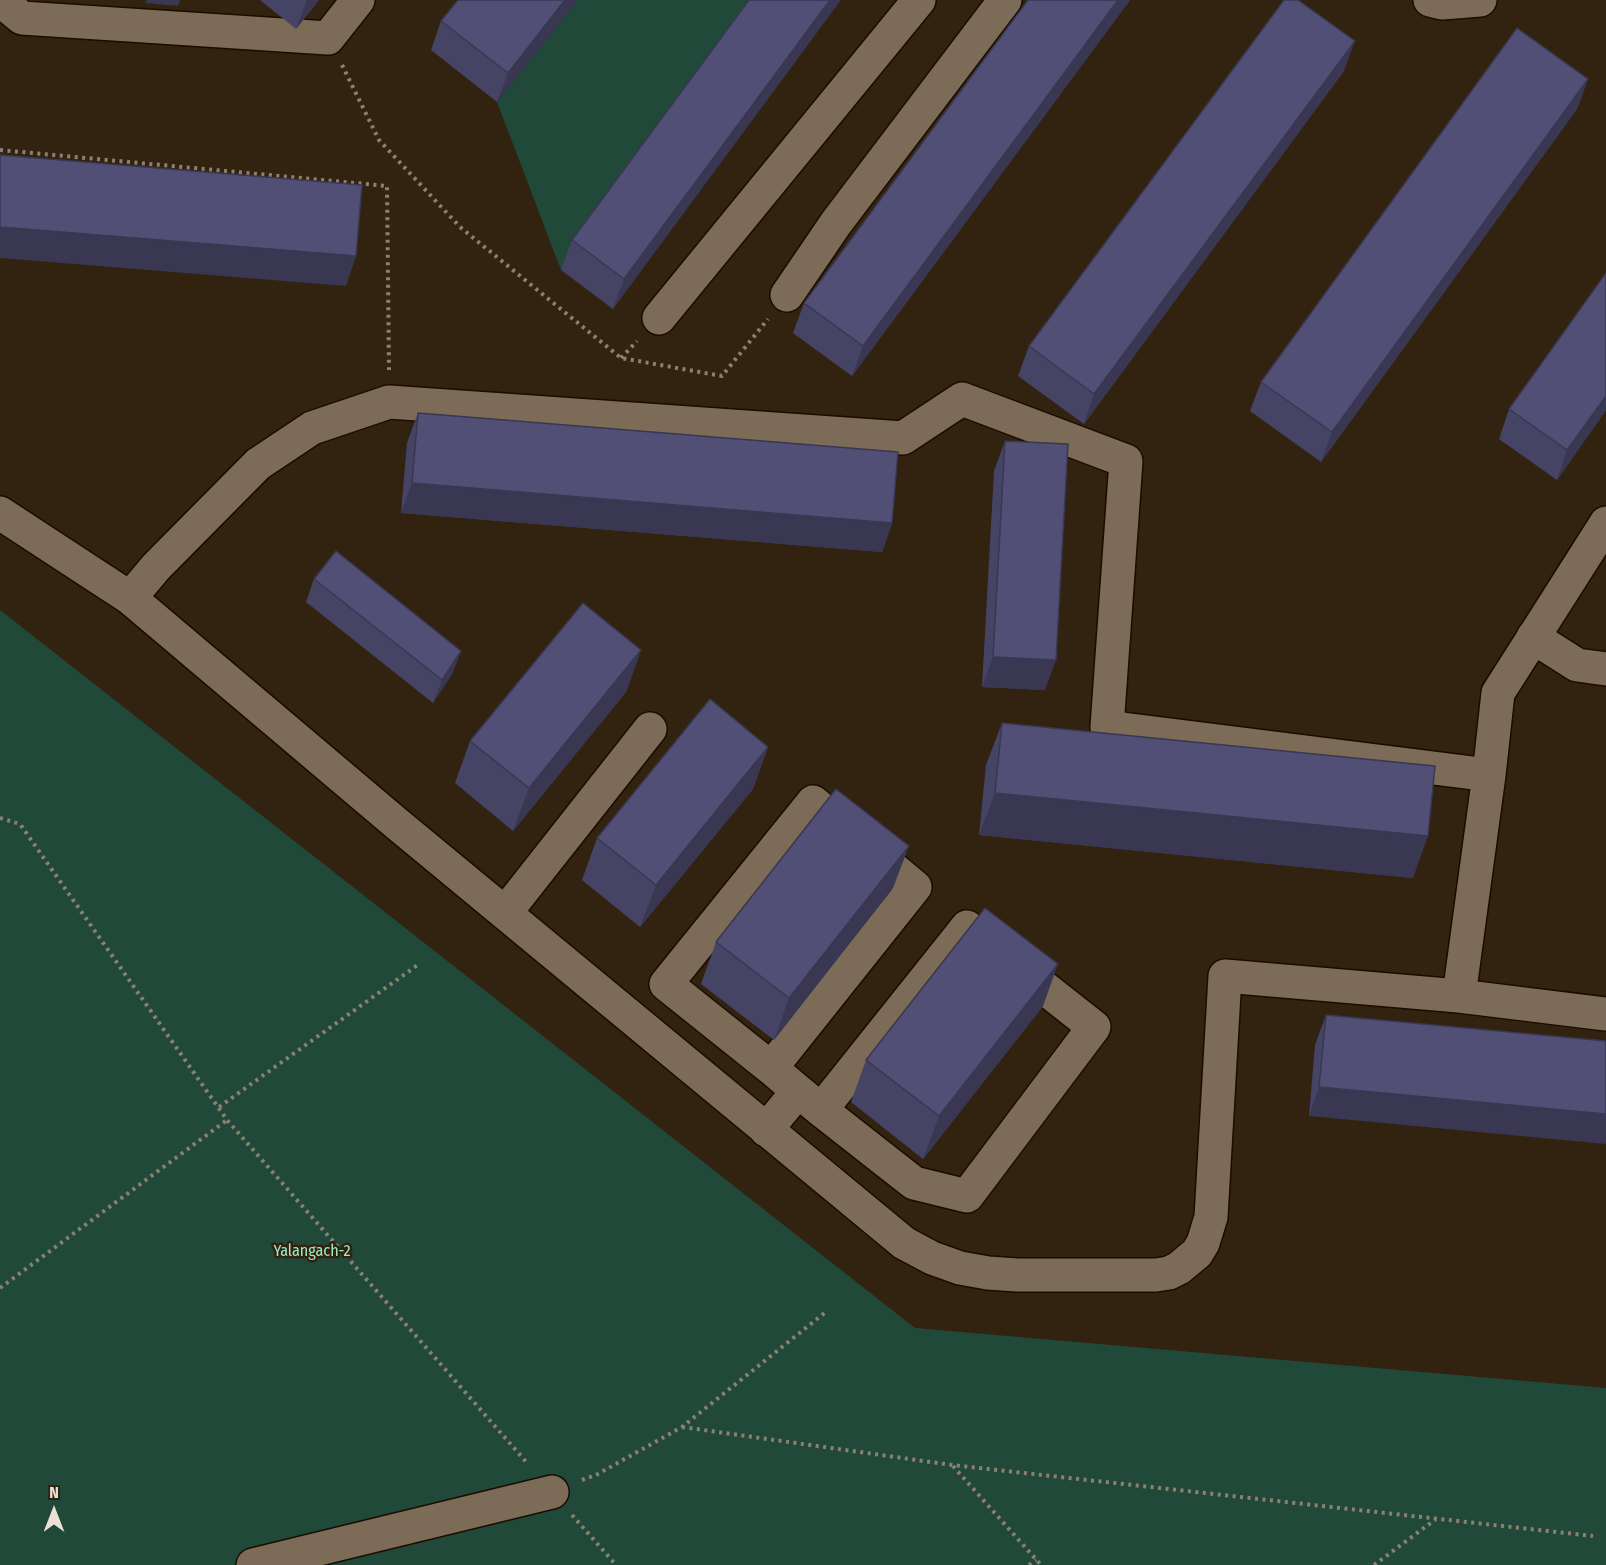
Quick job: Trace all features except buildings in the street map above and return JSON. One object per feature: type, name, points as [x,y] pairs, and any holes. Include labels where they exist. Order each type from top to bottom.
[{"type":"lane","points":[[0,0],[21,18],[328,38],[358,0]]},
{"type":"lane","points":[[659,318],[919,0]]},
{"type":"lane","points":[[787,295],[836,223],[1005,0]]},
{"type":"lane","points":[[1438,1],[1480,0]]},
{"type":"lane","points":[[130,598],[156,567],[258,464],[312,428],[389,402],[903,438],[962,399],[1126,461],[1107,727],[1489,775]]},
{"type":"lane","points":[[0,513],[130,598],[505,913],[904,1243],[960,1268],[1017,1275],[1143,1275],[1169,1273],[1188,1262],[1197,1253],[1203,1243],[1211,1218],[1225,976],[1459,996],[1606,1014]]},
{"type":"lane","points":[[1459,996],[1498,693],[1606,523]]},
{"type":"lane","points":[[1533,637],[1577,665],[1606,669]]},
{"type":"lane","points":[[505,913],[650,729]]},
{"type":"lane","points":[[766,1130],[809,1100],[967,927],[1094,1027],[967,1196],[914,1183],[809,1100],[666,984],[813,802],[915,887],[771,1068]]},
{"type":"lane","points":[[253,1565],[552,1492]]},
{"type":"path","points":[[328,38],[379,140],[460,227],[621,358],[722,376],[787,295]]},
{"type":"path","points":[[0,150],[387,186],[389,402]]},
{"type":"path","points":[[0,818],[20,824],[227,1120],[616,1565]]},
{"type":"path","points":[[219,1107],[419,964]]},
{"type":"path","points":[[0,1288],[227,1120]]},
{"type":"path","points":[[552,1492],[596,1475],[682,1427],[827,1311]]},
{"type":"path","points":[[682,1427],[952,1465],[1593,1536]]},
{"type":"path","points":[[952,1465],[1041,1565]]},
{"type":"path","points":[[1374,1565],[1437,1519]]},
{"type":"path","points":[[1029,1565],[1036,1560]]},
{"type":"green space","points":[[578,0],[760,0],[561,270],[497,102]]},
{"type":"green space","name":"Yalangach-2","points":[[0,610],[915,1328],[1606,1388],[1606,1565],[0,1565]]}]
